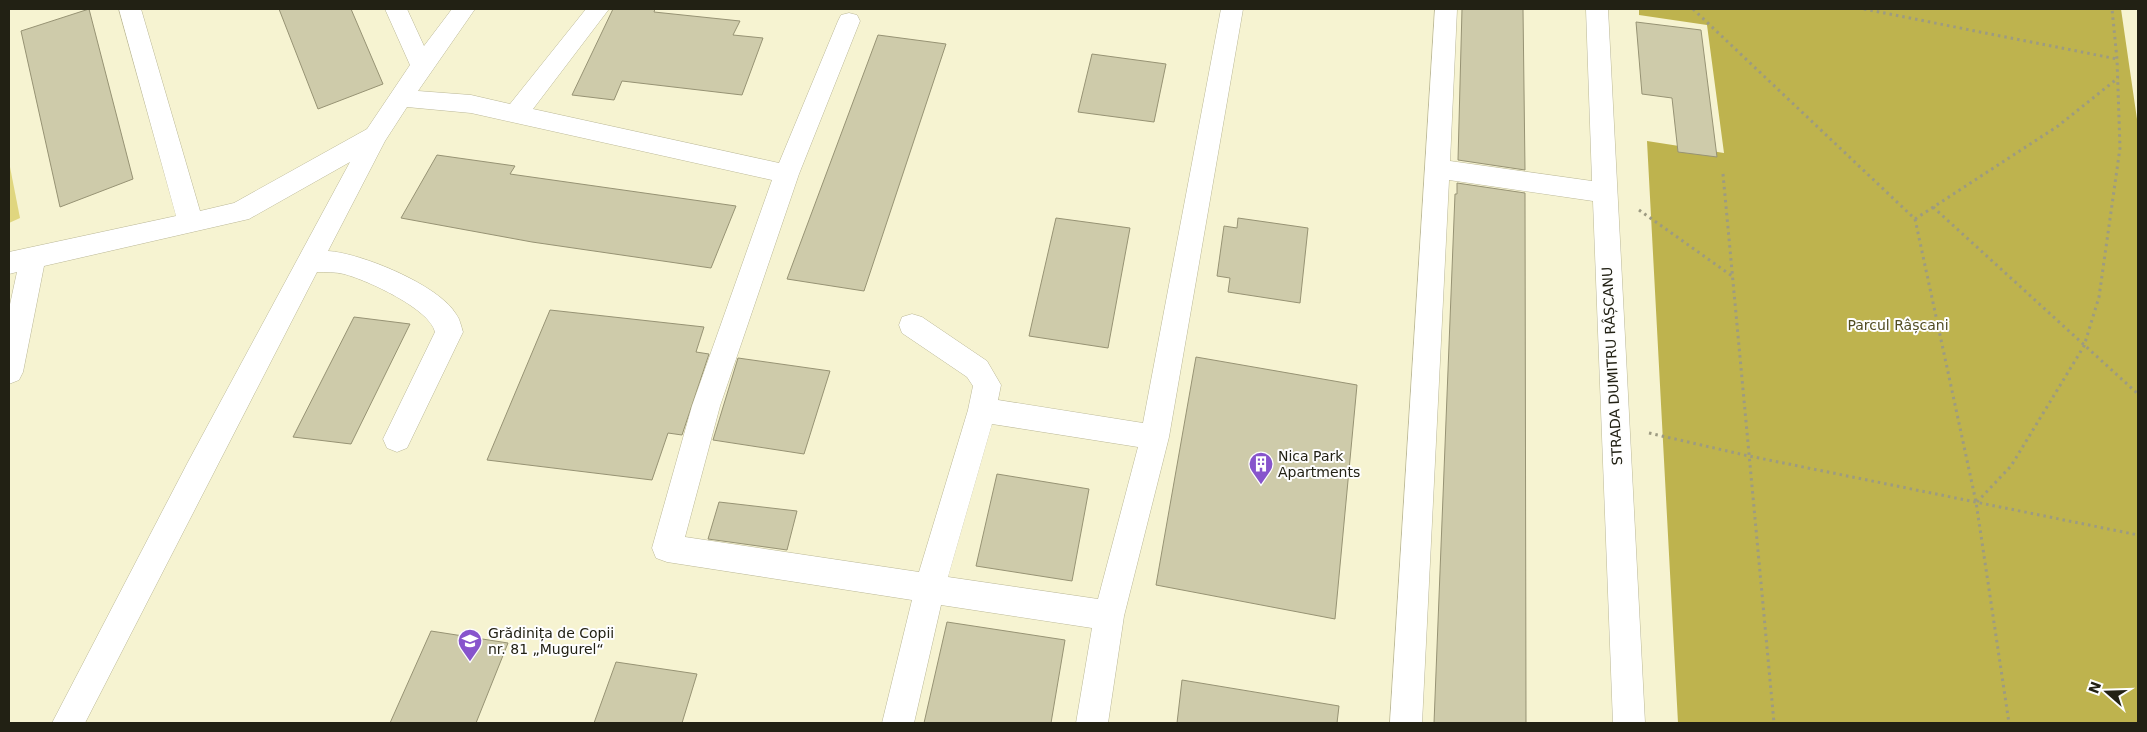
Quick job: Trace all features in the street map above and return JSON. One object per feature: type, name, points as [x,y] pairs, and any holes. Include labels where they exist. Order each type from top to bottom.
[{"type":"street","points":[[130,9],[190,222]]},
{"type":"street","points":[[396,9],[422,66]]},
{"type":"street","points":[[68,723],[376,136],[422,66],[464,9]]},
{"type":"street","points":[[515,114],[598,9]]},
{"type":"street","points":[[1092,723],[1109,616],[1155,437],[1232,9]]},
{"type":"street","points":[[1406,723],[1446,9]]},
{"type":"street","name":"STRADA DUMITRU RÂȘCANU","points":[[1597,9],[1629,723]]},
{"type":"street","points":[[849,21],[787,174],[706,406],[667,548],[1109,616]]},
{"type":"street","points":[[401,98],[453,102],[515,114],[787,174]]},
{"type":"street","points":[[9,372],[21,260],[240,212],[376,136]]},
{"type":"street","points":[[1437,169],[1604,193]]},
{"type":"street","points":[[310,261],[346,263],[385,279],[418,294],[446,320],[449,332],[397,439]]},
{"type":"street","points":[[898,723],[930,588],[982,410],[987,385],[977,369],[912,325]]},
{"type":"street","points":[[982,410],[1155,437]]},
{"type":"path","points":[[1694,9],[1915,219],[1976,502],[2009,723]]},
{"type":"path","points":[[1864,9],[2117,59]]},
{"type":"path","points":[[1976,502],[2011,466],[2084,346],[2099,297],[2120,148],[2117,59],[2112,9]]},
{"type":"path","points":[[1915,219],[2058,126],[2118,78]]},
{"type":"path","points":[[1723,174],[1774,723]]},
{"type":"path","points":[[1932,207],[2138,394]]},
{"type":"path","points":[[1638,210],[1732,276]]},
{"type":"path","points":[[1645,432],[1749,456],[2138,535]]},
{"type":"shaded area","points":[[9,162],[20,218],[9,223]]},
{"type":"green space","name":"Parcul Râșcani","points":[[1639,9],[2121,9],[2138,126],[2138,723],[1678,723],[1647,141],[1724,153],[1707,25],[1639,15]]},
{"type":"building","points":[[89,9],[133,179],[60,207],[21,31]]},
{"type":"building","points":[[279,9],[351,9],[383,84],[318,109]]},
{"type":"building","points":[[613,9],[655,9],[654,12],[740,21],[733,35],[763,38],[742,95],[622,81],[614,100],[572,95]]},
{"type":"building","points":[[1462,9],[1523,9],[1525,170],[1458,160]]},
{"type":"building","points":[[1636,22],[1701,30],[1717,157],[1678,152],[1672,98],[1642,94]]},
{"type":"building","points":[[878,35],[946,44],[864,291],[787,279]]},
{"type":"building","points":[[1092,54],[1166,64],[1154,122],[1078,112]]},
{"type":"building","points":[[437,155],[515,166],[510,174],[736,206],[711,268],[532,242],[401,218]]},
{"type":"building","points":[[1457,183],[1525,193],[1526,723],[1434,723],[1455,194],[1457,194]]},
{"type":"building","points":[[1056,218],[1130,228],[1108,348],[1029,336]]},
{"type":"building","points":[[1238,218],[1308,228],[1300,303],[1228,292],[1230,278],[1217,276],[1224,226],[1237,228]]},
{"type":"building","points":[[550,310],[704,327],[696,352],[709,354],[682,435],[668,433],[652,480],[487,460]]},
{"type":"building","points":[[354,317],[410,324],[351,444],[293,437]]},
{"type":"building","name":"Nica Park Apartments","points":[[1196,357],[1357,385],[1335,619],[1156,585]]},
{"type":"building","points":[[738,358],[830,371],[804,454],[713,440]]},
{"type":"building","points":[[997,474],[1089,489],[1072,581],[976,566]]},
{"type":"building","points":[[719,502],[797,511],[787,550],[708,539]]},
{"type":"building","points":[[947,622],[1065,640],[1051,723],[924,723]]},
{"type":"building","points":[[431,631],[508,643],[476,723],[390,723]]},
{"type":"building","points":[[616,662],[697,674],[682,723],[594,723]]},
{"type":"building","points":[[1182,680],[1339,706],[1337,723],[1177,723]]},
{"type":"place","name":"Nica Park Apartments","points":[[1261,485]]},
{"type":"place","name":"Grădinița de Copii nr. 81 „Mugurel“","points":[[470,662]]}]
